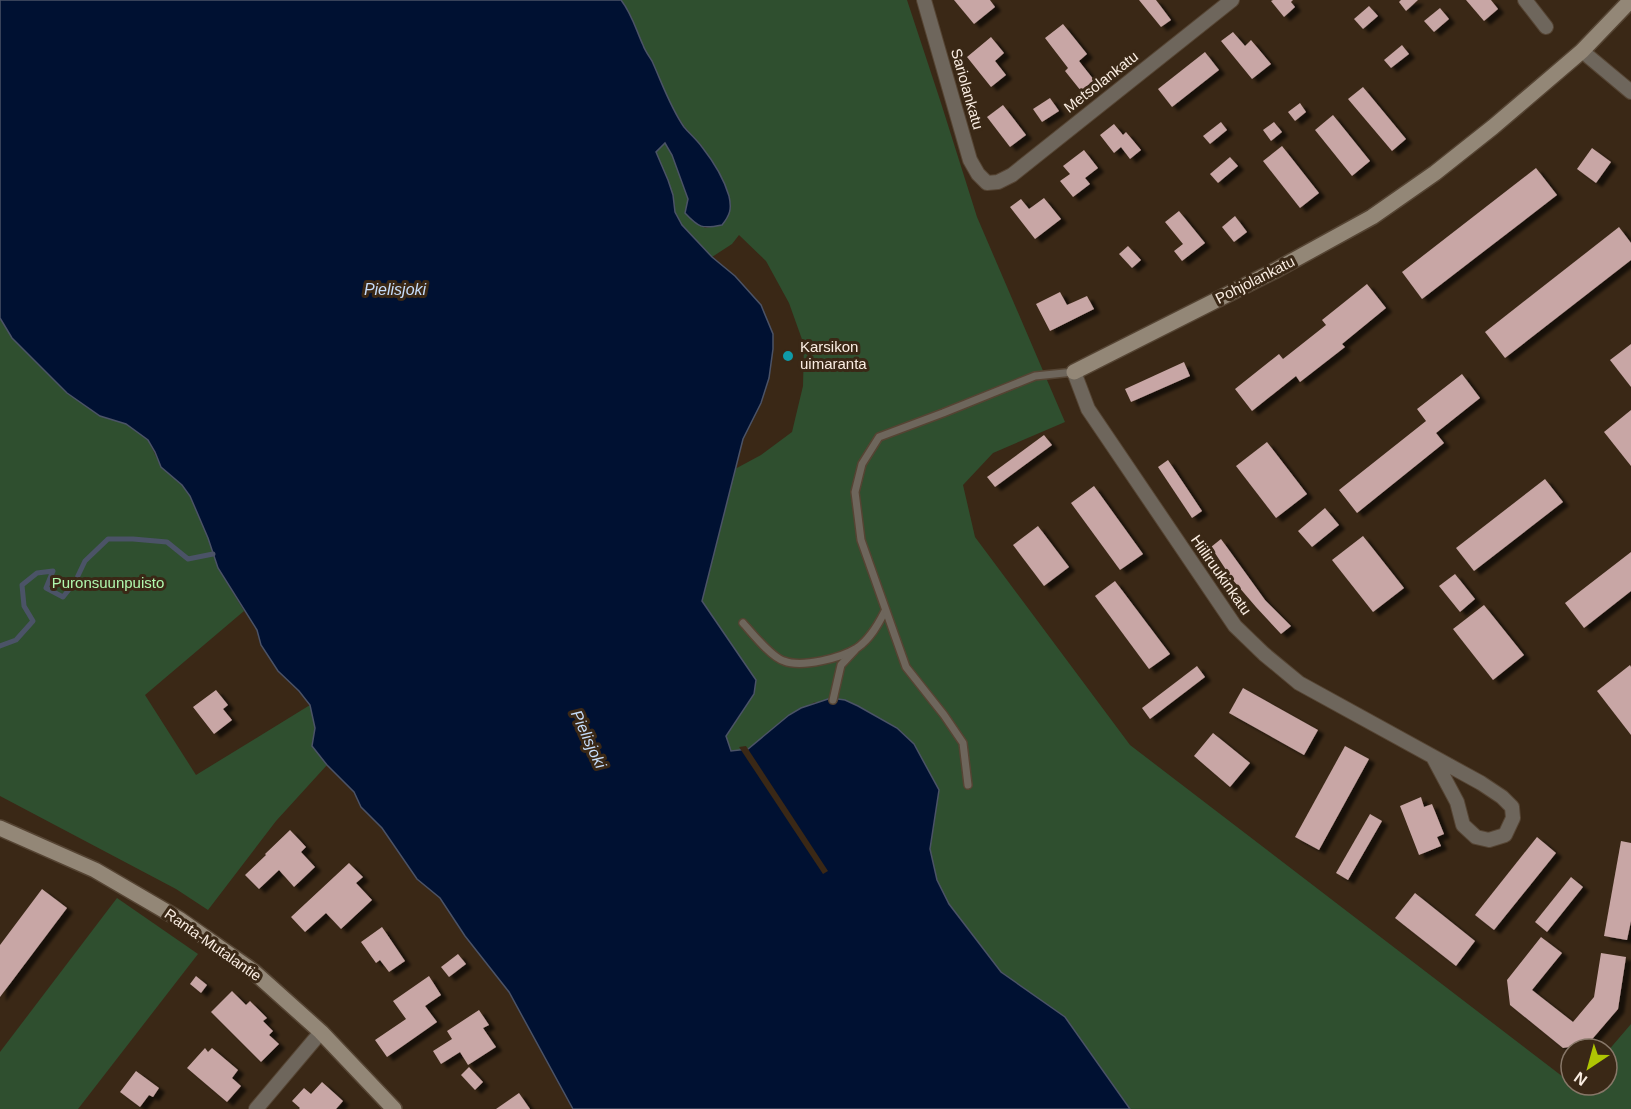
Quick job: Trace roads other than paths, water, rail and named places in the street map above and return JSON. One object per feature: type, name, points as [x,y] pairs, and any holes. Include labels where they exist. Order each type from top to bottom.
[{"type":"street","name":"Sariolankatu","points":[[924,0],[970,160],[978,174],[987,183]]},
{"type":"street","name":"Metsolankatu","points":[[987,183],[998,182],[1012,175],[1232,0]]},
{"type":"street","points":[[1525,0],[1546,27]]},
{"type":"street","name":"Pohjolankatu","points":[[1074,372],[1274,271],[1372,217],[1493,127],[1582,51],[1631,0]]},
{"type":"street","points":[[1582,51],[1631,92]]},
{"type":"street","name":"Hiiliruukinkatu","points":[[1074,372],[1088,409],[1235,626],[1299,683],[1481,783],[1502,797],[1512,807],[1513,818],[1505,835],[1490,840],[1476,837],[1463,825],[1457,802],[1433,758]]},
{"type":"street","name":"Ranta-Mutalantie","points":[[0,828],[95,870],[179,919],[253,970],[321,1032],[393,1109]]},
{"type":"street","points":[[256,1109],[321,1032]]},
{"type":"lane","name":"Pohjolankatu","points":[[885,611],[861,540],[855,492],[862,464],[879,437],[1035,376],[1074,372]]},
{"type":"lane","points":[[833,700],[841,665],[876,630],[885,611]]},
{"type":"lane","points":[[885,611],[906,667],[963,743],[968,785]]},
{"type":"lane","points":[[743,623],[762,645],[784,661],[809,664],[856,648]]},
{"type":"water","name":"Pielisjoki","points":[[0,0],[621,0],[631,16],[674,111],[714,164],[729,196],[730,212],[722,225],[705,227],[694,222],[685,213],[688,199],[672,155],[665,143],[656,152],[673,195],[675,212],[682,225],[712,257],[735,276],[761,305],[773,334],[769,378],[761,403],[743,439],[702,601],[756,680],[754,694],[726,736],[731,751],[748,749],[789,715],[801,708],[831,698],[845,700],[897,728],[914,744],[939,790],[930,849],[937,880],[949,904],[1001,972],[1065,1017],[1130,1109],[573,1109],[509,992],[465,936],[440,898],[417,879],[382,828],[361,807],[354,792],[312,746],[315,728],[310,705],[278,671],[261,645],[257,630],[218,568],[190,496],[182,485],[161,467],[148,440],[126,424],[100,416],[67,393],[12,338],[0,318]]},
{"type":"waterway","points":[[0,646],[16,640],[33,621],[24,606],[22,585],[37,573],[53,571],[46,588],[63,597],[75,582],[85,561],[108,539],[167,542],[188,559],[213,554]]},
{"type":"place","name":"Karsikon uimaranta","points":[[788,356]]},
{"type":"park label","name":"Puronsuunpuisto","points":[[108,583]]}]
